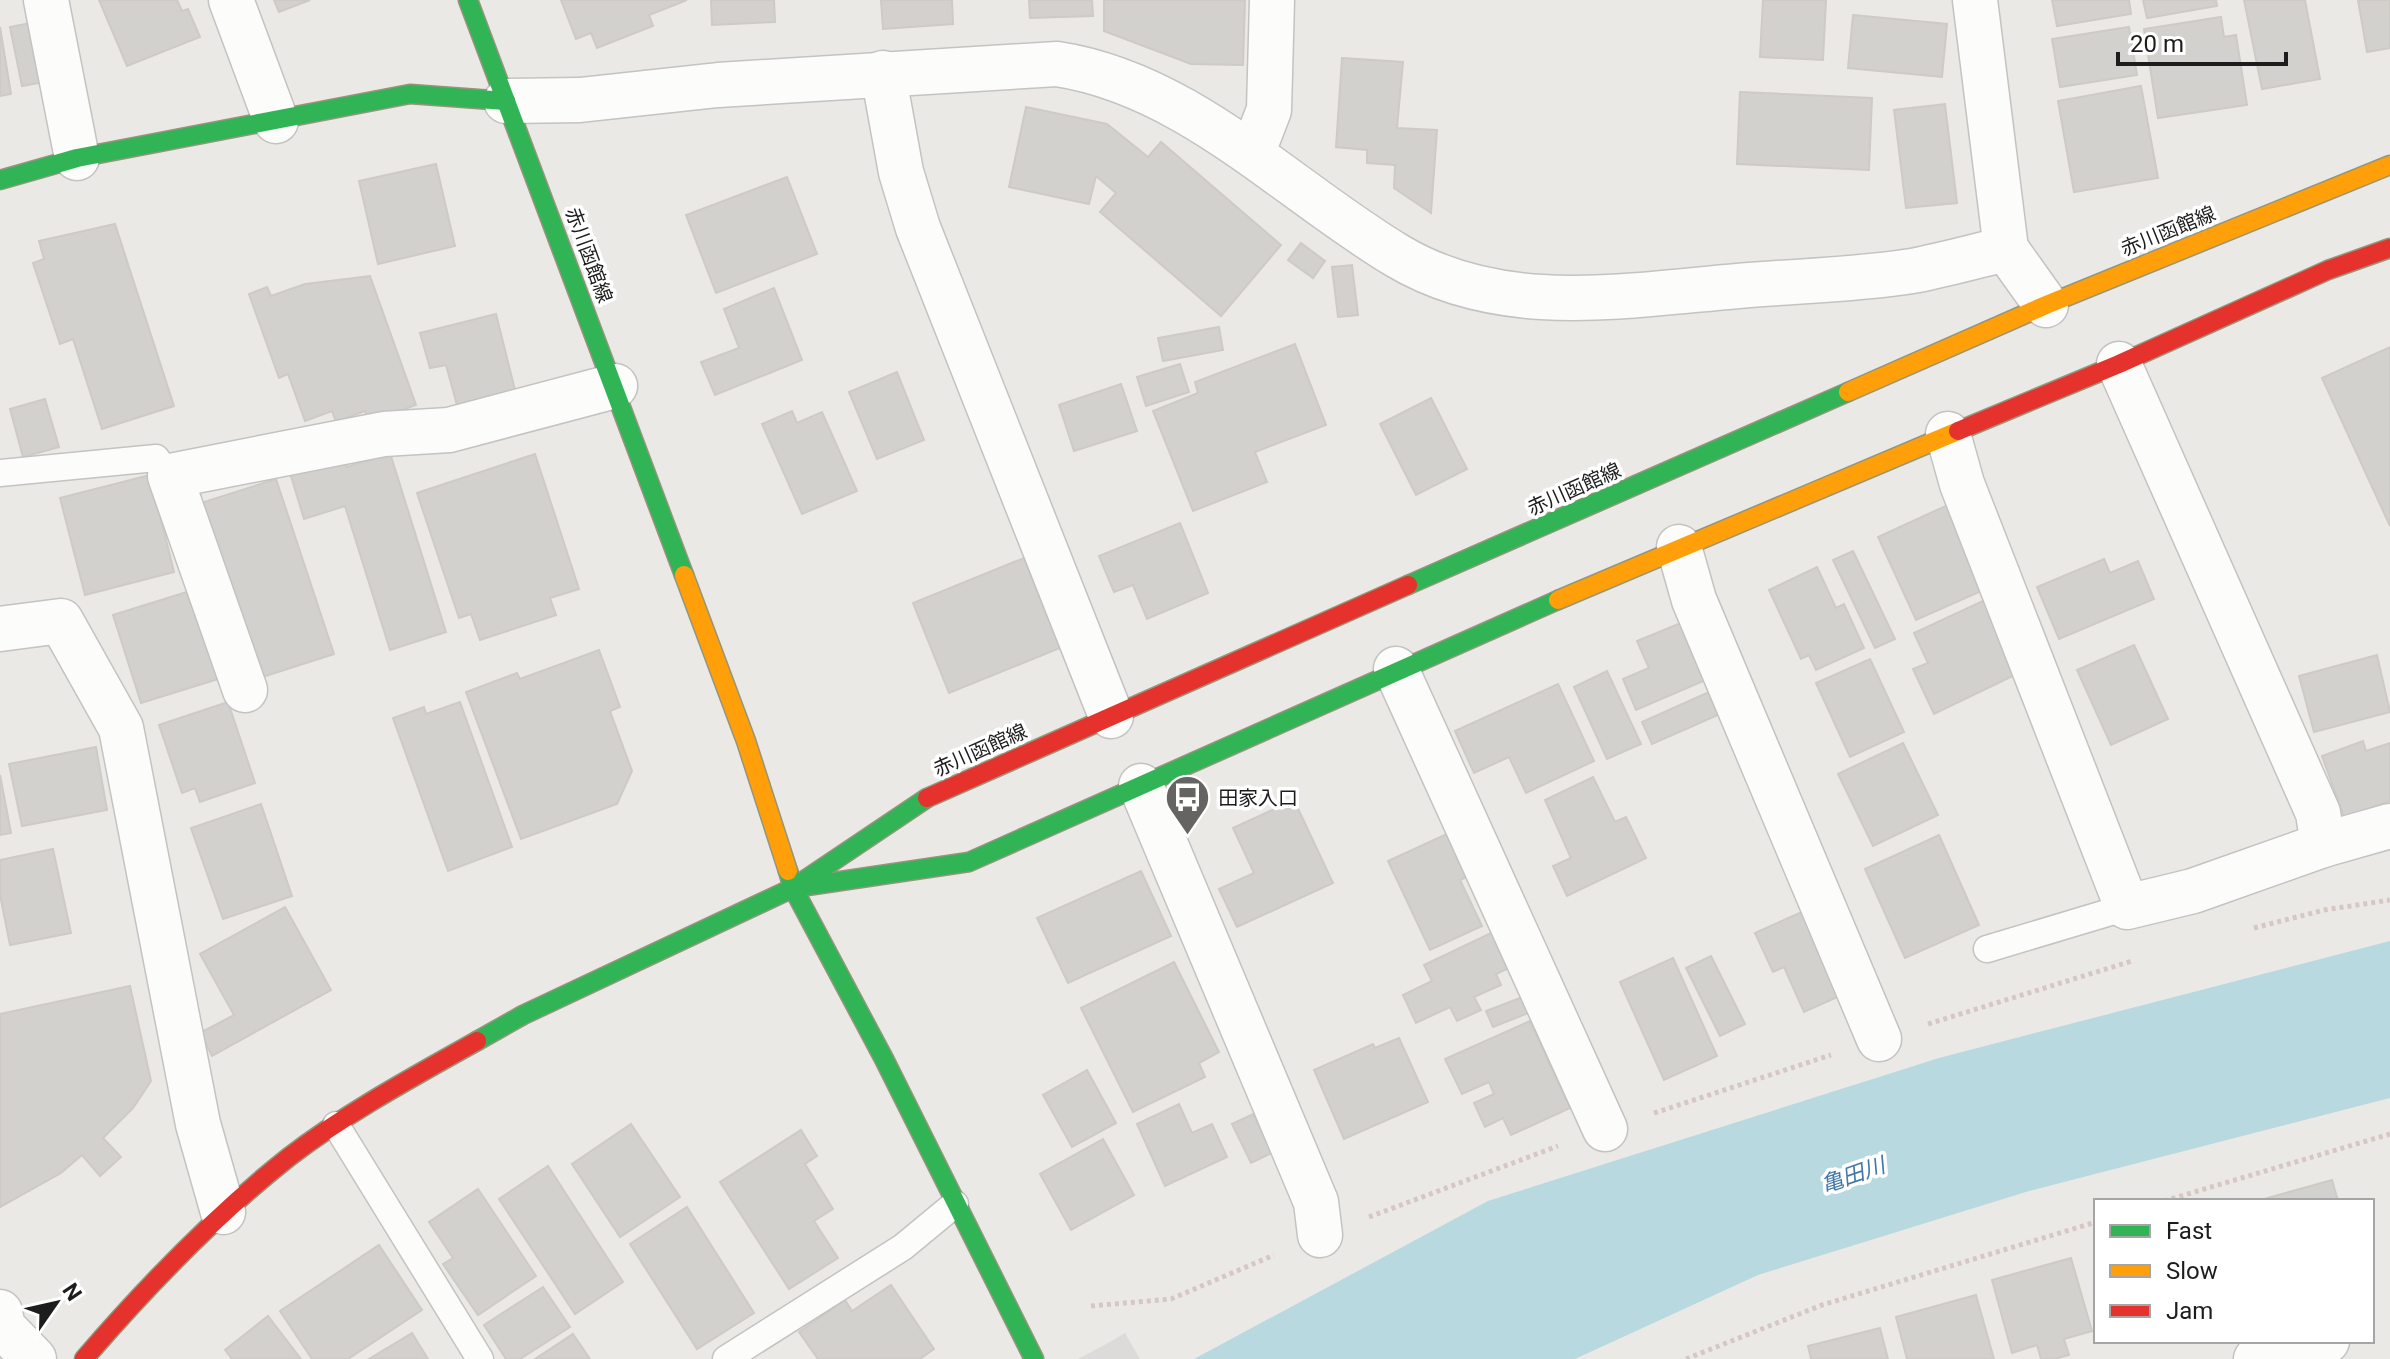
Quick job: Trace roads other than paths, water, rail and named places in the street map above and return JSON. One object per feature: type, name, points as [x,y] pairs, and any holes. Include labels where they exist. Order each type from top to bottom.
[{"type":"main road","name":"赤川函館線","points":[[468,0],[746,741],[793,888],[938,791],[2046,305],[2390,165]]},
{"type":"main road","points":[[0,180],[77,158],[410,94],[506,101]]},
{"type":"main road","points":[[84,1359],[149,1284],[223,1212],[291,1156],[453,1051],[793,888],[969,862],[1396,669],[1679,547],[2119,364],[2328,270],[2390,248]]},
{"type":"main road","points":[[793,888],[884,1059],[1034,1359]]},
{"type":"street","points":[[46,0],[77,158]]},
{"type":"street","points":[[231,0],[276,121]]},
{"type":"street","points":[[1252,154],[1269,110],[1272,0]]},
{"type":"street","points":[[1975,0],[2006,249],[2046,305]]},
{"type":"street","points":[[506,101],[580,100],[883,73],[1057,64],[1094,69],[1183,110],[1252,154],[1397,256],[1459,286],[1513,296],[1571,300],[1911,271],[2006,249]]},
{"type":"street","points":[[883,73],[901,172],[918,228],[1111,716]]},
{"type":"street","points":[[2119,364],[2318,813],[2323,845]]},
{"type":"street","points":[[245,690],[170,476],[384,434],[449,430],[615,386]]},
{"type":"street","points":[[1948,434],[1962,484],[2127,907],[2193,891],[2323,845],[2390,826]]},
{"type":"street","points":[[1679,547],[1694,600],[1879,1039]]},
{"type":"street","points":[[0,629],[61,621],[121,728],[198,1124],[223,1212]]},
{"type":"street","points":[[1396,669],[1605,1129]]},
{"type":"street","points":[[1141,786],[1316,1202],[1320,1235]]},
{"type":"street","points":[[0,1312],[3,1327],[34,1359]]},
{"type":"street","points":[[2256,1359],[2319,1343]]},
{"type":"lane","points":[[0,473],[156,458],[170,476]]},
{"type":"lane","points":[[1987,949],[2127,907]]},
{"type":"lane","points":[[336,1125],[480,1359]]},
{"type":"lane","points":[[726,1359],[903,1247],[955,1204]]},
{"type":"water","name":"亀田川","points":[[2390,941],[2390,1098],[2029,1191],[1758,1275],[1575,1359],[1194,1359],[1488,1201],[1939,1058]]},
{"type":"place","name":"田家入口","points":[[1187,837]]}]
